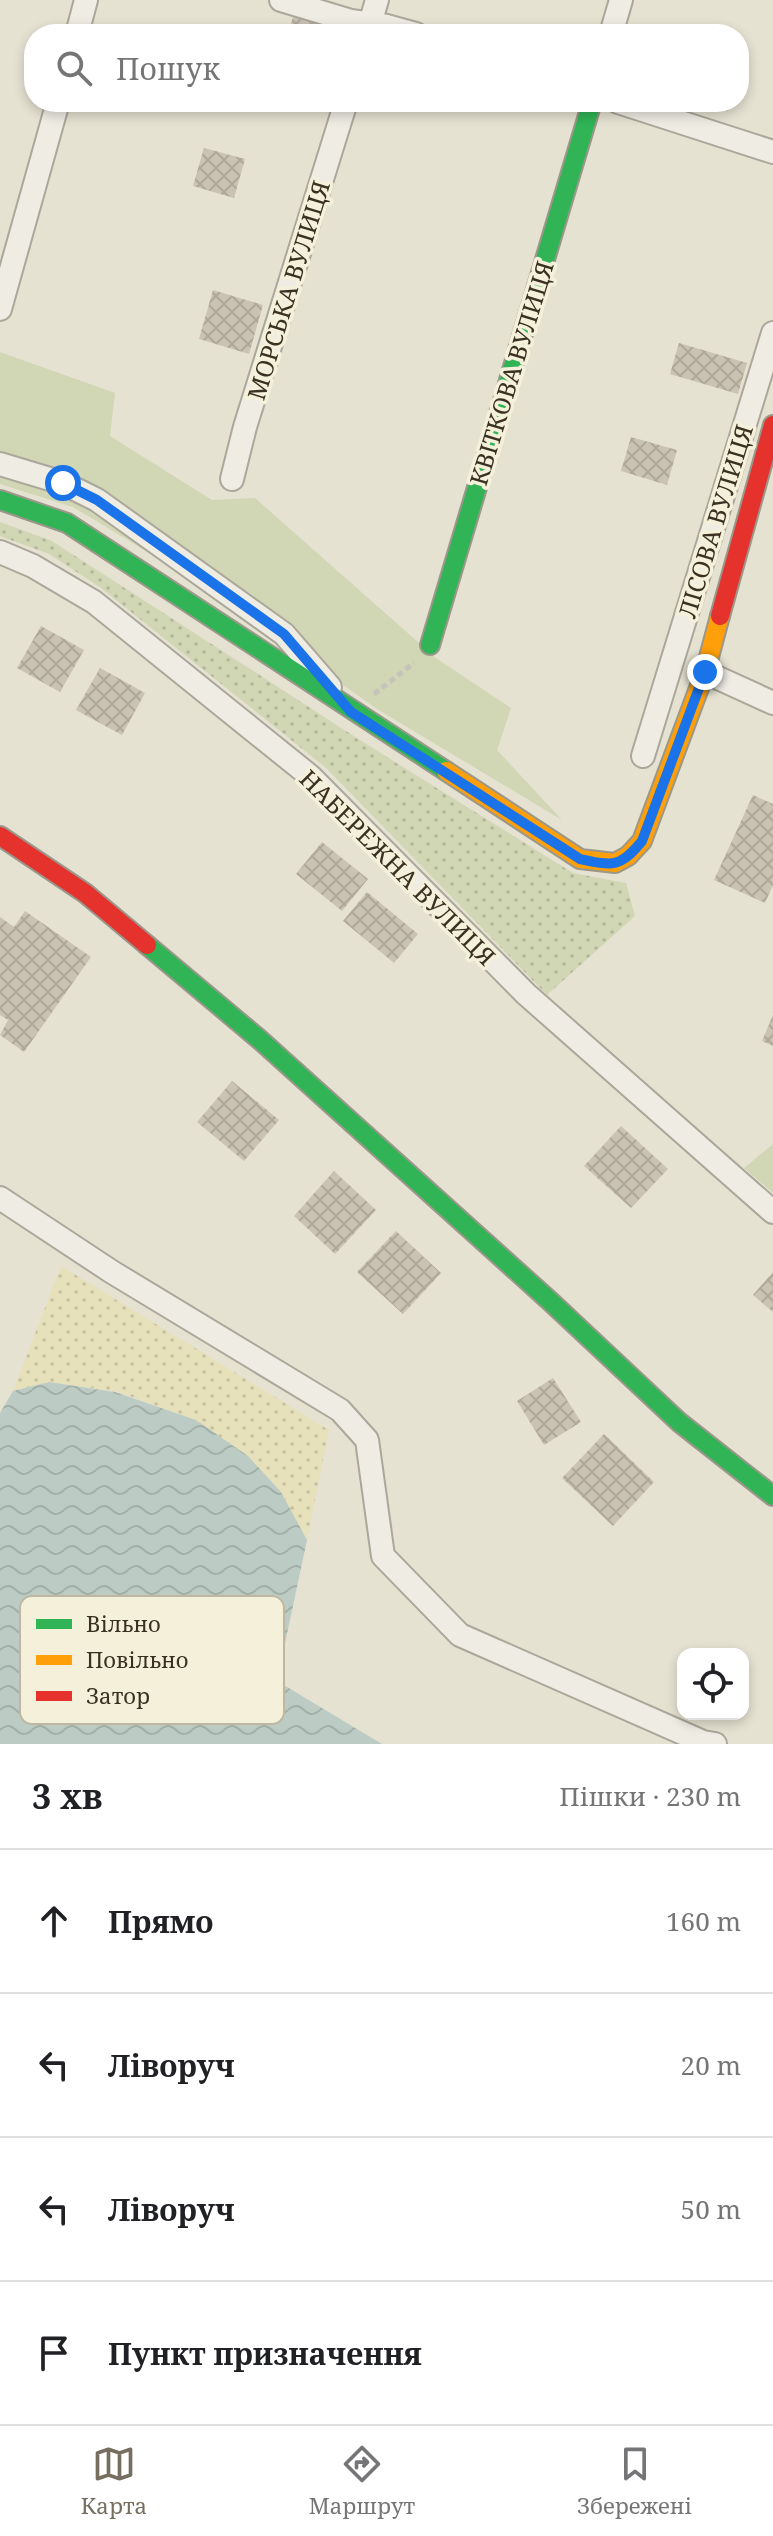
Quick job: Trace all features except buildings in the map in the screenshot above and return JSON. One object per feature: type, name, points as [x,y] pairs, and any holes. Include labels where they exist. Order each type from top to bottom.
[{"type":"street","points":[[80,24],[86,0]]},
{"type":"street","points":[[281,0],[354,24]]},
{"type":"street","points":[[370,24],[377,0]]},
{"type":"street","points":[[614,24],[621,0]]},
{"type":"street","points":[[0,309],[55,112]]},
{"type":"street","name":"МОРСЬКА ВУЛИЦЯ","points":[[232,479],[245,427],[343,112]]},
{"type":"street","name":"КВІТКОВА ВУЛИЦЯ","points":[[430,645],[589,112]]},
{"type":"street","points":[[649,112],[773,152]]},
{"type":"street","name":"ЛІСОВА ВУЛИЦЯ","points":[[643,756],[773,333]]},
{"type":"street","points":[[0,500],[67,523],[351,712],[580,859],[604,864],[626,860],[642,841],[705,672],[773,425]]},
{"type":"street","points":[[0,464],[63,483],[97,500],[284,634],[351,712]]},
{"type":"street","name":"НАБЕРЕЖНА ВУЛИЦЯ","points":[[0,552],[33,566],[94,602],[310,776],[526,994],[773,1212]]},
{"type":"street","points":[[705,672],[773,703]]},
{"type":"street","points":[[0,836],[85,893],[259,1039],[539,1291],[679,1422],[773,1496]]},
{"type":"street","points":[[0,1198],[112,1272],[340,1410],[367,1440],[383,1556],[460,1635],[703,1742],[715,1744]]},
{"type":"path","points":[[351,712],[423,655],[430,645]]},
{"type":"green space","points":[[0,352],[115,393],[110,436],[212,500],[255,498],[436,658],[511,708],[497,750],[562,820],[377,709],[194,580],[73,507],[0,484]]},
{"type":"green space","points":[[0,522],[52,541],[573,873],[626,883],[635,916],[547,995],[325,767],[101,588],[49,554],[0,536]]},
{"type":"green space","points":[[773,1144],[773,1193],[744,1168]]},
{"type":"sand","points":[[61,1266],[329,1430],[307,1540],[281,1492],[196,1420],[115,1391],[49,1382],[13,1391]]},
{"type":"water","points":[[49,1382],[115,1392],[196,1420],[248,1456],[281,1492],[307,1540],[284,1648],[284,1596],[20,1596],[20,1724],[284,1724],[284,1685],[382,1744],[0,1744],[0,1413],[13,1391]]},
{"type":"traffic: fast","points":[[430,645],[589,112]]},
{"type":"traffic: fast","points":[[0,500],[67,523],[446,771]]},
{"type":"traffic: fast","points":[[147,945],[259,1039],[551,1302],[679,1422],[773,1496]]},
{"type":"traffic: slow","points":[[446,771],[580,859],[615,863],[628,856],[642,841],[705,672],[720,616]]},
{"type":"traffic: jam","points":[[720,616],[773,425]]},
{"type":"traffic: jam","points":[[0,836],[85,893],[147,945]]},
{"type":"route","points":[[63,483],[97,500],[284,634],[351,712],[580,859],[604,864],[626,860],[642,841],[705,672]]}]
